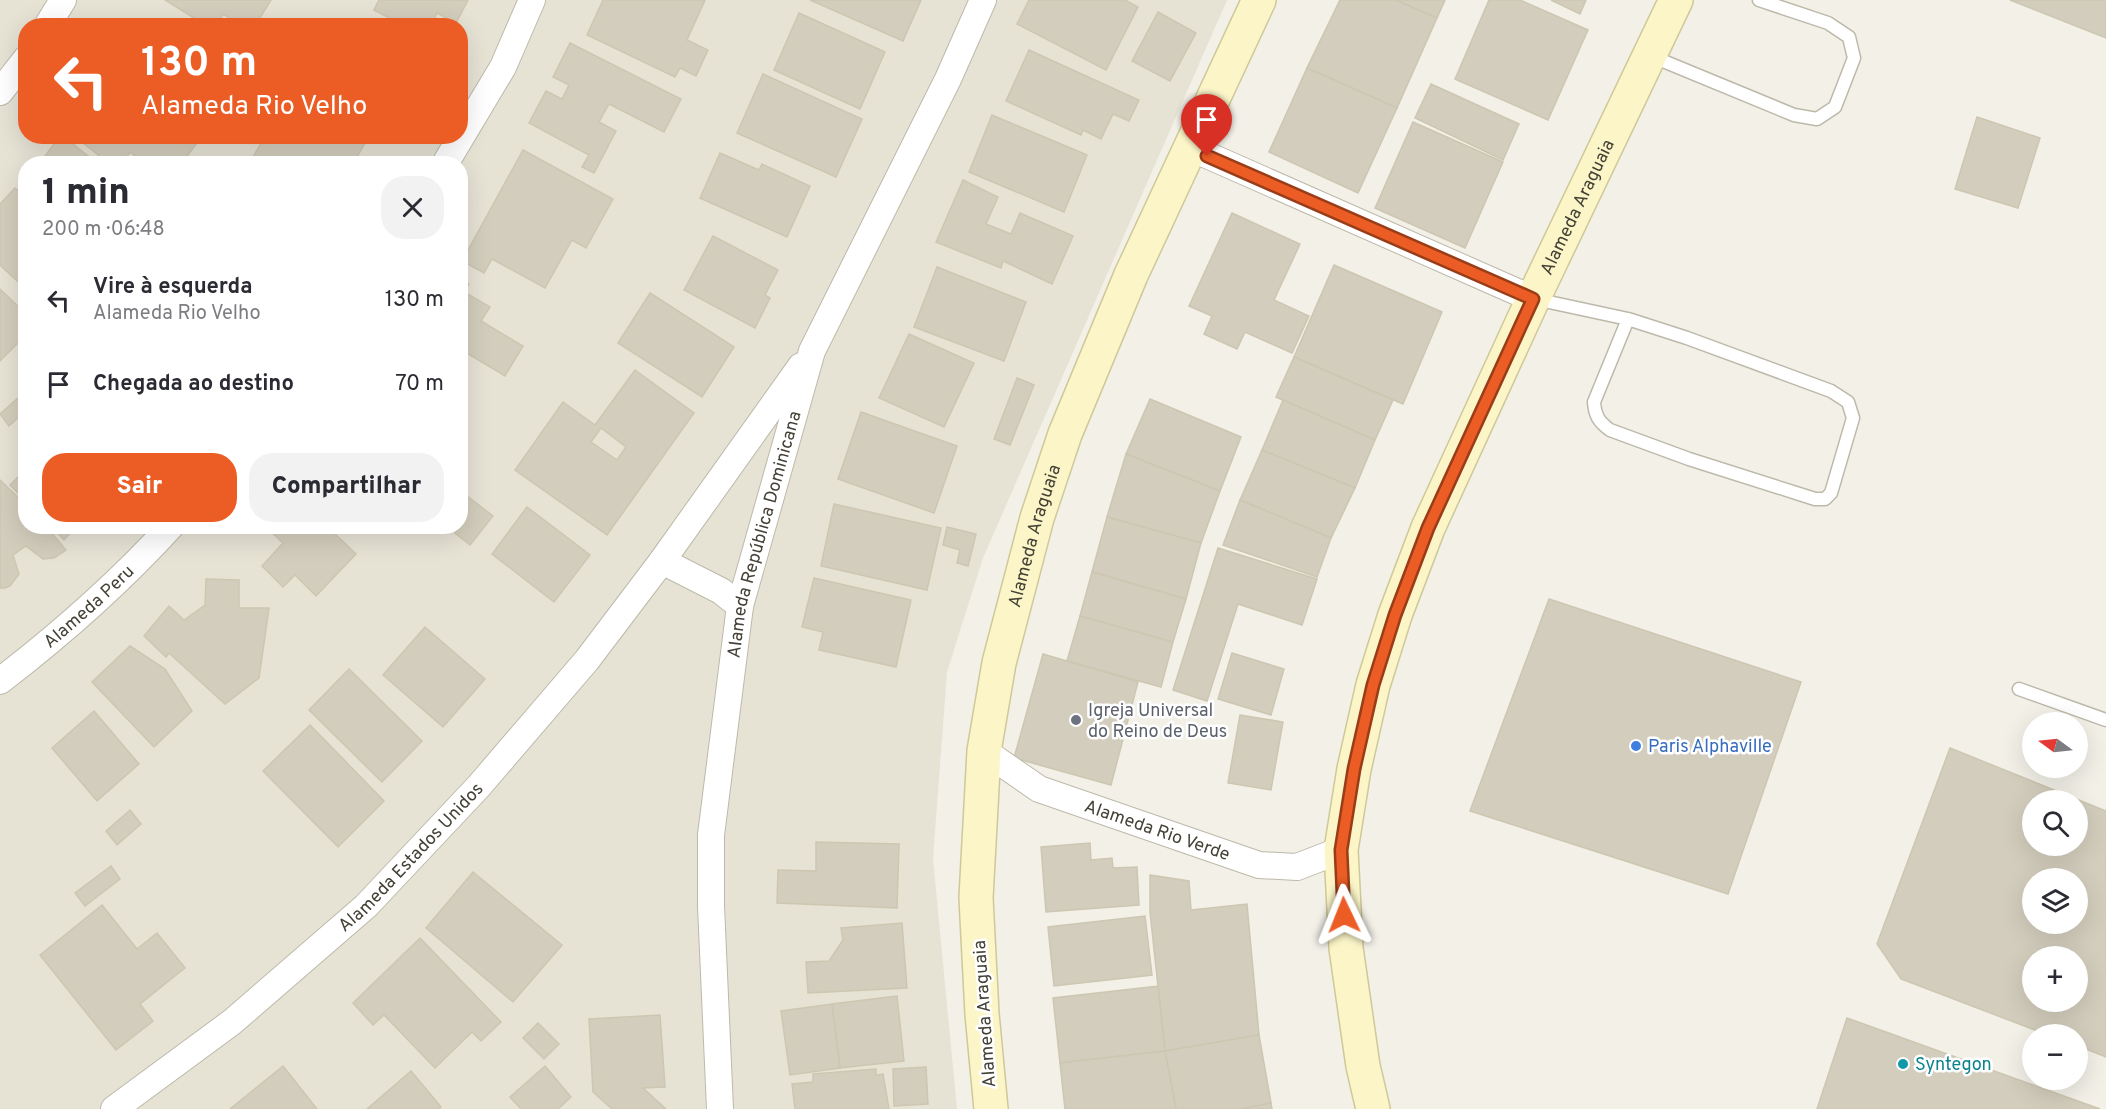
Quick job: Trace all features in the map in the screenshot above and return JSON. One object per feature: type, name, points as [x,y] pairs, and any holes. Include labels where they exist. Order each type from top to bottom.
[{"type":"main road","name":"Alameda Araguaia","points":[[990,1109],[976,898],[984,751],[1005,641],[1037,518],[1065,434],[1131,275],[1259,0]]},
{"type":"main road","name":"Alameda Araguaia","points":[[1373,1109],[1363,1066],[1346,948],[1341,850],[1354,769],[1373,685],[1395,615],[1428,528],[1533,299],[1676,0]]},
{"type":"street","points":[[52,18],[63,0]]},
{"type":"street","points":[[468,126],[503,67],[532,0]]},
{"type":"street","name":"Alameda República Dominicana","points":[[720,1109],[711,906],[711,835],[740,606],[812,351],[948,79],[983,0]]},
{"type":"street","points":[[0,92],[18,69]]},
{"type":"street","points":[[1191,148],[1533,299]]},
{"type":"street","name":"Alameda Estados Unidos","points":[[114,1109],[232,1022],[366,906],[479,786],[587,660],[662,561],[812,351]]},
{"type":"street","name":"Alameda Peru","points":[[0,681],[56,638],[149,551],[164,534]]},
{"type":"street","points":[[662,561],[721,591],[740,606]]},
{"type":"street","name":"Alameda Rio Verde","points":[[984,751],[1039,789],[1259,865],[1297,867],[1341,850]]},
{"type":"lane","points":[[1650,55],[1794,115],[1817,119],[1835,107],[1854,58],[1849,37],[1828,23],[1759,0]]},
{"type":"lane","points":[[1533,299],[1628,319],[1687,338],[1831,391],[1848,402],[1853,418],[1831,493],[1825,499],[1815,500],[1689,459],[1610,430],[1600,422],[1594,414],[1594,402],[1628,319]]},
{"type":"lane","points":[[2019,689],[2106,720]]},
{"type":"shaded area","points":[[0,0],[1227,0],[983,558],[947,672],[933,859],[957,1109],[0,1109]]},
{"type":"building","points":[[165,0],[271,0],[260,18],[229,18],[223,14],[221,18],[194,18]]},
{"type":"building","points":[[379,0],[468,0],[459,18],[446,18],[437,13],[435,18],[389,18],[374,10]]},
{"type":"building","points":[[603,0],[705,0],[687,40],[708,50],[696,76],[680,68],[675,77],[587,35]]},
{"type":"building","points":[[810,0],[921,0],[903,41]]},
{"type":"building","points":[[1029,0],[1125,0],[1138,7],[1106,70],[1017,24]]},
{"type":"building","points":[[1340,0],[1396,0],[1437,18],[1397,108],[1307,68]]},
{"type":"building","points":[[1396,0],[1445,0],[1437,18]]},
{"type":"building","points":[[1489,0],[1520,0],[1588,30],[1548,120],[1455,79]]},
{"type":"building","points":[[1551,0],[1586,0],[1580,14]]},
{"type":"building","points":[[2010,0],[2106,0],[2106,38]]},
{"type":"building","points":[[1158,12],[1196,33],[1170,81],[1132,61]]},
{"type":"building","points":[[799,13],[885,52],[860,109],[774,70]]},
{"type":"building","points":[[570,43],[681,99],[664,132],[609,104],[599,122],[616,131],[594,173],[582,167],[589,155],[529,123],[546,91],[562,99],[569,85],[553,77]]},
{"type":"building","points":[[1029,50],[1139,100],[1129,121],[1113,114],[1101,139],[1083,130],[1081,135],[1006,101]]},
{"type":"building","points":[[1307,68],[1397,108],[1358,193],[1269,152]]},
{"type":"building","points":[[763,74],[862,119],[836,177],[737,133]]},
{"type":"building","points":[[1431,84],[1519,124],[1503,160],[1415,118]]},
{"type":"building","points":[[992,115],[1087,155],[1064,212],[969,172]]},
{"type":"building","points":[[1977,117],[2040,138],[2018,208],[1955,189]]},
{"type":"building","points":[[1413,122],[1503,162],[1465,248],[1375,208]]},
{"type":"building","points":[[54,144],[73,144],[88,156],[45,156]]},
{"type":"building","points":[[84,144],[196,144],[187,156],[135,156],[130,152],[127,156],[100,156]]},
{"type":"building","points":[[260,144],[364,144],[358,156],[254,156]]},
{"type":"building","points":[[523,150],[613,199],[586,248],[572,240],[545,288],[492,259],[484,273],[468,264],[468,250]]},
{"type":"building","points":[[720,153],[759,170],[762,164],[810,186],[787,237],[700,198]]},
{"type":"building","points":[[963,180],[998,197],[986,224],[1011,234],[1020,213],[1073,236],[1052,284],[1003,261],[1001,268],[936,242]]},
{"type":"building","points":[[15,188],[18,190],[18,282],[0,265],[0,204]]},
{"type":"building","points":[[1232,213],[1300,244],[1274,300],[1309,316],[1292,353],[1245,332],[1237,349],[1204,334],[1212,316],[1189,306]]},
{"type":"building","points":[[713,236],[778,270],[765,295],[770,298],[755,328],[684,290]]},
{"type":"building","points":[[1334,265],[1442,312],[1403,404],[1294,357]]},
{"type":"building","points":[[937,267],[1026,302],[1004,361],[914,327]]},
{"type":"building","points":[[0,289],[18,306],[18,343],[0,361]]},
{"type":"building","points":[[650,293],[734,347],[702,397],[618,343]]},
{"type":"building","points":[[468,294],[490,307],[481,321],[523,346],[505,376],[468,354]]},
{"type":"building","points":[[909,334],[974,363],[944,427],[879,398]]},
{"type":"building","points":[[1294,357],[1393,400],[1375,440],[1276,397]]},
{"type":"building","points":[[635,370],[694,413],[607,535],[515,470],[563,402],[595,425]],"holes":[[[601,428],[626,447],[617,460],[591,442]]]},
{"type":"building","points":[[1017,378],[1034,385],[1010,445],[994,439]]},
{"type":"building","points":[[18,398],[18,418],[9,426],[0,414]]},
{"type":"building","points":[[1150,399],[1241,437],[1220,491],[1126,454]]},
{"type":"building","points":[[1283,400],[1375,440],[1355,488],[1262,450]]},
{"type":"building","points":[[861,412],[957,446],[934,513],[838,479]]},
{"type":"building","points":[[1262,450],[1355,488],[1331,538],[1240,500]]},
{"type":"building","points":[[1126,454],[1220,491],[1201,543],[1107,517]]},
{"type":"building","points":[[18,477],[18,493],[10,485]]},
{"type":"building","points":[[0,480],[18,497],[18,534],[53,534],[66,550],[54,558],[43,559],[26,546],[13,555],[19,574],[10,586],[0,588]]},
{"type":"building","points":[[468,497],[493,516],[470,545],[456,534],[468,534]]},
{"type":"building","points":[[1240,500],[1331,538],[1317,577],[1223,545]]},
{"type":"building","points":[[834,504],[941,528],[927,590],[821,566]]},
{"type":"building","points":[[527,507],[590,555],[554,602],[492,554]]},
{"type":"building","points":[[1107,517],[1201,543],[1186,599],[1092,572]]},
{"type":"building","points":[[947,527],[976,534],[968,566],[957,563],[960,550],[943,545]]},
{"type":"building","points":[[58,534],[70,534],[64,540]]},
{"type":"building","points":[[273,534],[335,534],[356,554],[316,596],[295,575],[283,587],[262,566],[283,543]]},
{"type":"building","points":[[1218,548],[1317,579],[1302,625],[1238,604],[1207,701],[1173,690]]},
{"type":"building","points":[[1092,572],[1186,599],[1173,642],[1080,616]]},
{"type":"building","points":[[814,578],[911,600],[896,667],[819,650],[823,632],[802,627]]},
{"type":"building","points":[[206,579],[239,580],[239,608],[269,608],[259,678],[225,704],[169,653],[166,657],[144,636],[169,606],[184,620],[205,605]]},
{"type":"building","name":"Paris Alphaville","points":[[1549,599],[1801,682],[1728,894],[1470,811]]},
{"type":"building","points":[[1080,616],[1173,642],[1161,687],[1067,661]]},
{"type":"building","points":[[425,627],[485,679],[443,727],[383,675]]},
{"type":"building","points":[[130,646],[165,669],[192,711],[154,747],[92,682]]},
{"type":"building","points":[[1232,653],[1284,669],[1271,715],[1218,699]]},
{"type":"building","name":"Igreja Universal do Reino de Deus","points":[[1043,654],[1138,682],[1111,785],[1014,758]]},
{"type":"building","points":[[349,669],[422,741],[382,782],[309,710]]},
{"type":"building","points":[[94,711],[139,764],[97,801],[52,748]]},
{"type":"building","points":[[1240,715],[1283,722],[1271,790],[1228,783]]},
{"type":"building","points":[[310,725],[384,801],[338,847],[263,771]]},
{"type":"building","points":[[1950,748],[2054,790],[2022,790],[2022,856],[2088,856],[2088,804],[2106,811],[2106,1057],[2088,1050],[2088,1024],[2022,1025],[1901,979],[1877,944]]},
{"type":"building","points":[[130,810],[141,824],[117,845],[106,831]]},
{"type":"building","points":[[816,842],[899,844],[897,908],[777,903],[778,870],[816,871]]},
{"type":"building","points":[[1090,843],[1091,860],[1112,858],[1113,868],[1137,867],[1139,905],[1046,912],[1041,847]]},
{"type":"building","points":[[111,866],[120,879],[85,906],[75,893]]},
{"type":"building","points":[[473,872],[562,945],[513,1002],[426,928]]},
{"type":"building","points":[[1150,875],[1189,881],[1191,910],[1247,904],[1259,1035],[1165,1051],[1150,912]]},
{"type":"building","points":[[102,905],[137,949],[157,933],[185,968],[140,1004],[153,1021],[116,1050],[40,955]]},
{"type":"building","points":[[1145,916],[1152,975],[1054,986],[1048,927]]},
{"type":"building","points":[[902,923],[907,988],[808,993],[806,962],[829,961],[843,940],[841,928]]},
{"type":"building","points":[[420,938],[501,1022],[481,1041],[472,1032],[435,1068],[384,1015],[373,1025],[353,1003]]},
{"type":"building","points":[[1158,986],[1165,1051],[1060,1063],[1053,998]]},
{"type":"building","points":[[897,996],[904,1061],[840,1068],[832,1004]]},
{"type":"building","points":[[832,1004],[840,1068],[790,1075],[781,1011]]},
{"type":"building","points":[[660,1015],[665,1087],[643,1088],[666,1109],[612,1109],[593,1092],[589,1019]]},
{"type":"building","name":"Syntegon","points":[[1847,1018],[2022,1081],[2022,1090],[2047,1090],[2100,1109],[1817,1109]]},
{"type":"building","points":[[538,1023],[559,1044],[544,1059],[523,1038]]},
{"type":"building","points":[[1259,1035],[1271,1103],[1241,1109],[1176,1109],[1165,1051]]},
{"type":"building","points":[[1165,1051],[1176,1109],[1065,1109],[1060,1063]]},
{"type":"building","points":[[283,1066],[317,1109],[230,1109]]},
{"type":"building","points":[[545,1066],[571,1097],[558,1109],[521,1109],[510,1097]]},
{"type":"building","points":[[926,1067],[928,1104],[894,1106],[893,1069]]},
{"type":"building","points":[[876,1069],[876,1075],[883,1074],[889,1109],[795,1109],[792,1084],[813,1082],[813,1074]]},
{"type":"building","points":[[411,1071],[441,1107],[439,1109],[367,1109]]},
{"type":"building","points":[[1271,1103],[1272,1109],[1241,1109]]},
{"type":"place","name":"Igreja Universal do Reino de Deus","points":[[1076,720]]},
{"type":"place","name":"Paris Alphaville","points":[[1636,746]]},
{"type":"place","name":"Syntegon","points":[[1903,1064]]},
{"type":"route","points":[[1207,156],[1533,299],[1428,528],[1395,615],[1373,685],[1354,769],[1341,850],[1344,915]]}]
